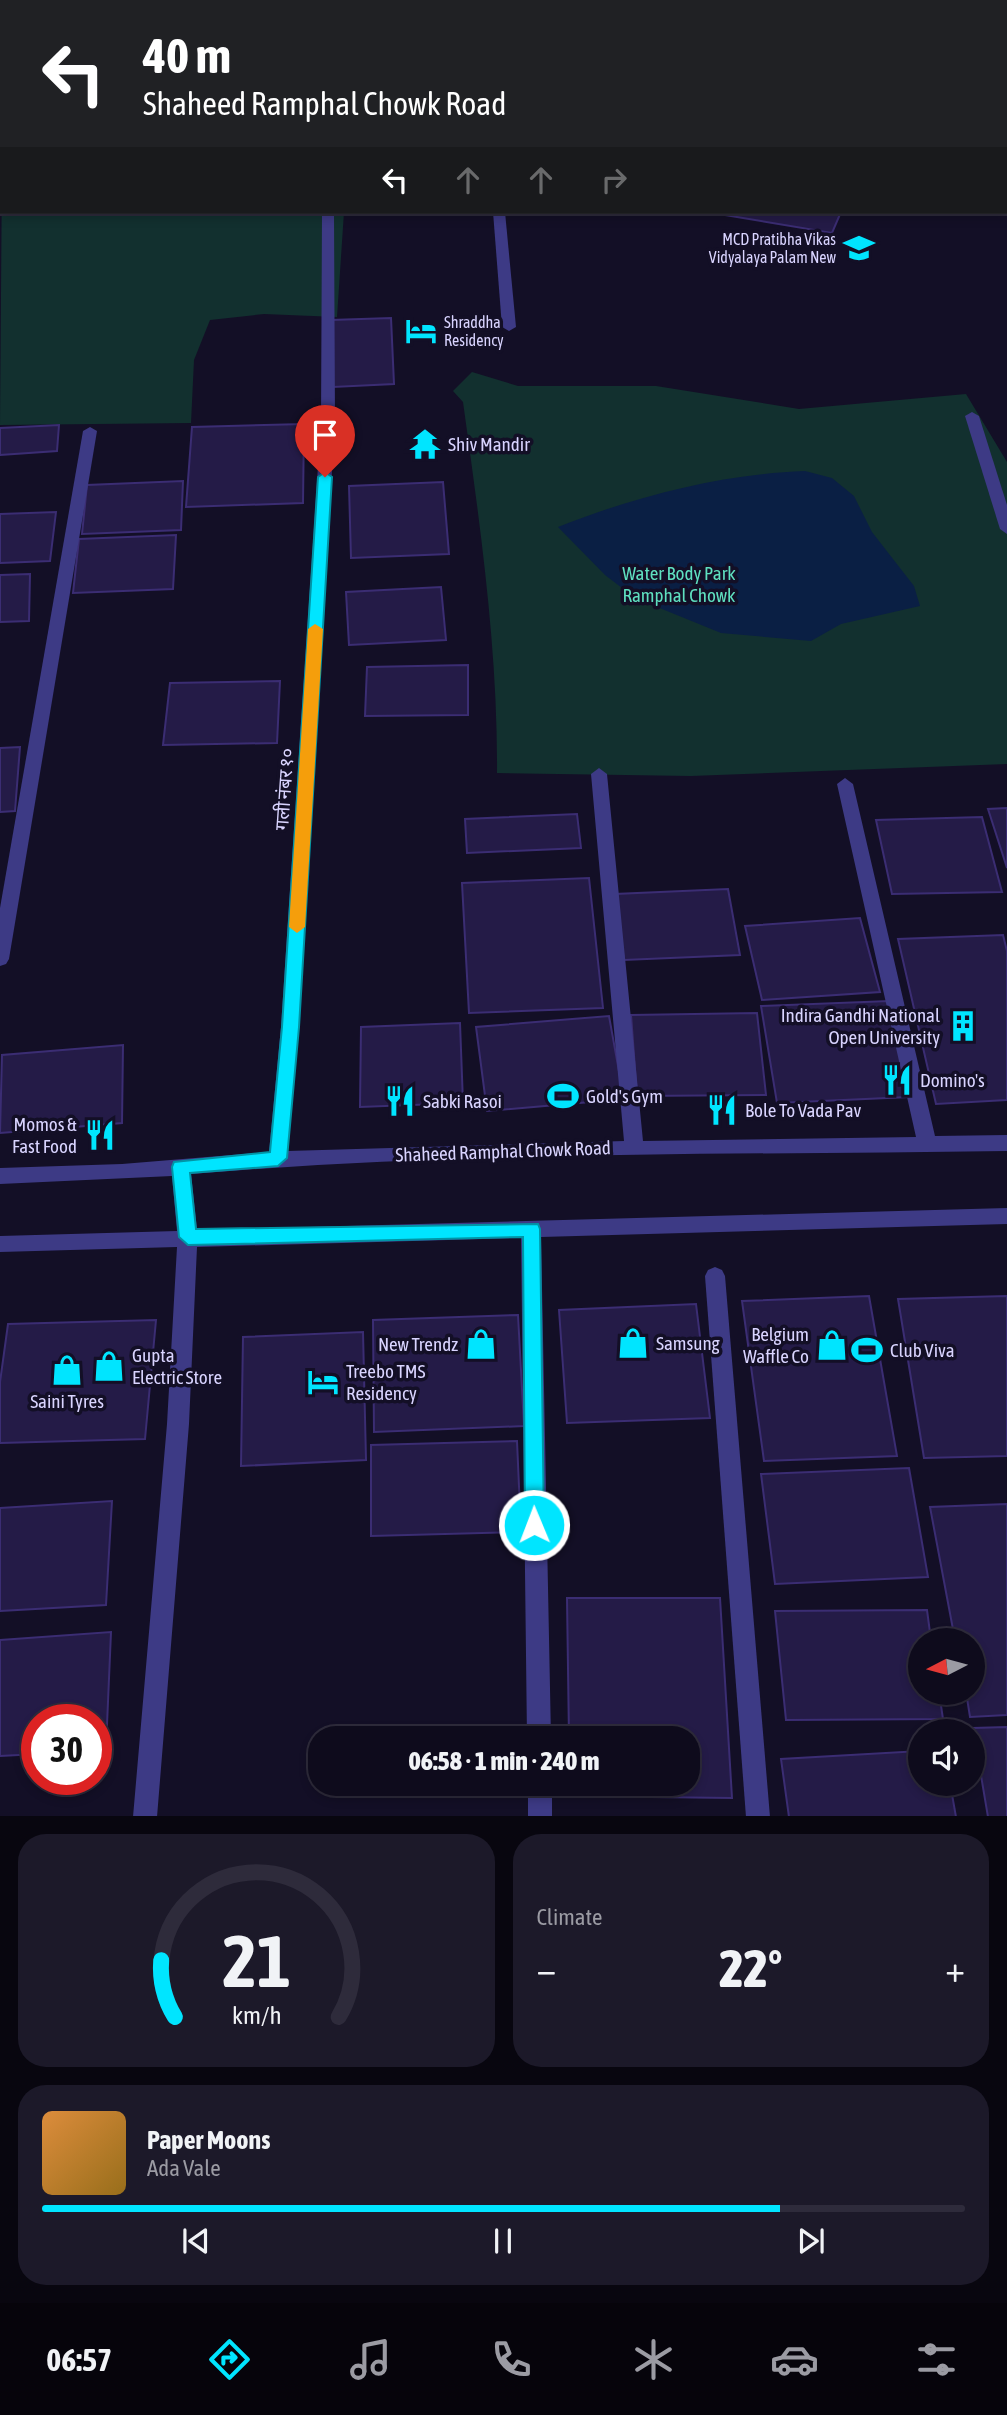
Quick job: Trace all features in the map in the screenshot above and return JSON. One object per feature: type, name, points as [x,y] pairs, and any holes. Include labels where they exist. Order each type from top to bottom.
[{"type":"street","name":"गली नंबर १०","points":[[278,1158],[290,1027],[328,421],[328,214]]},
{"type":"street","points":[[499,214],[509,327]]},
{"type":"street","points":[[972,416],[1007,529]]},
{"type":"street","points":[[0,959],[90,431]]},
{"type":"street","points":[[599,774],[634,1147]]},
{"type":"street","points":[[845,784],[927,1144]]},
{"type":"street","name":"Shaheed Ramphal Chowk Road","points":[[0,1176],[181,1167],[278,1158],[634,1147],[1007,1143]]},
{"type":"street","points":[[145,1816],[178,1424],[188,1237],[181,1167]]},
{"type":"street","points":[[0,1244],[1007,1216]]},
{"type":"street","points":[[531,1229],[539,1726]]},
{"type":"street","points":[[715,1276],[758,1816]]},
{"type":"street","points":[[540,1796],[540,1816]]},
{"type":"green space","points":[[2,214],[344,214],[337,317],[264,314],[210,320],[194,360],[191,423],[0,425]]},
{"type":"green space","name":"Water Body Park Ramphal Chowk","points":[[472,372],[518,386],[656,386],[799,409],[966,394],[1007,462],[1007,764],[691,776],[497,773],[491,634],[481,541],[463,402],[453,391]]},
{"type":"water","points":[[805,471],[832,478],[854,496],[872,532],[914,586],[920,606],[841,624],[811,641],[721,633],[635,598],[605,575],[558,527],[649,496],[742,477]]},
{"type":"building","points":[[719,214],[840,214],[832,233]]},
{"type":"building","points":[[391,318],[394,384],[333,387],[331,320]]},
{"type":"building","points":[[304,424],[303,503],[186,507],[192,427]]},
{"type":"building","points":[[59,425],[57,451],[0,455],[0,428]]},
{"type":"building","points":[[183,481],[181,530],[82,534],[87,485]]},
{"type":"building","points":[[443,482],[449,554],[351,558],[349,486]]},
{"type":"building","points":[[56,512],[50,561],[0,563],[0,514]]},
{"type":"building","points":[[176,535],[173,589],[73,593],[79,539]]},
{"type":"building","points":[[30,574],[29,621],[0,622],[0,575]]},
{"type":"building","points":[[441,587],[446,640],[349,645],[346,592]]},
{"type":"building","points":[[468,665],[468,715],[365,716],[367,667]]},
{"type":"building","points":[[280,681],[277,743],[163,745],[170,683]]},
{"type":"building","points":[[20,747],[15,811],[0,812],[0,748]]},
{"type":"building","points":[[1007,808],[1007,868],[988,809]]},
{"type":"building","points":[[577,814],[581,848],[467,853],[465,819]]},
{"type":"building","points":[[982,817],[1002,892],[892,894],[876,820]]},
{"type":"building","points":[[589,878],[603,1008],[469,1013],[462,883]]},
{"type":"building","points":[[728,889],[740,955],[624,960],[615,894]]},
{"type":"building","points":[[860,918],[880,992],[762,1000],[745,926]]},
{"type":"building","name":"Indira Gandhi National Open University","points":[[1003,935],[1007,951],[1007,1100],[936,1104],[898,939]]},
{"type":"building","points":[[889,1001],[909,1097],[777,1103],[761,1006]]},
{"type":"building","points":[[757,1013],[766,1095],[637,1096],[631,1015]]},
{"type":"building","points":[[609,1016],[624,1099],[487,1111],[476,1027]]},
{"type":"building","points":[[460,1023],[463,1103],[360,1107],[361,1027]]},
{"type":"building","points":[[123,1045],[122,1123],[0,1133],[2,1055]]},
{"type":"building","points":[[869,1296],[897,1456],[764,1461],[742,1301]]},
{"type":"building","points":[[1007,1296],[1007,1456],[924,1458],[898,1299]]},
{"type":"building","points":[[696,1304],[710,1418],[567,1423],[559,1310]]},
{"type":"building","points":[[518,1315],[524,1426],[374,1432],[373,1320]]},
{"type":"building","points":[[156,1320],[145,1439],[0,1443],[0,1382],[8,1324]]},
{"type":"building","points":[[363,1332],[366,1460],[241,1466],[243,1337]]},
{"type":"building","points":[[517,1441],[521,1532],[371,1536],[371,1445]]},
{"type":"building","points":[[909,1468],[928,1577],[775,1584],[761,1474]]},
{"type":"building","points":[[112,1501],[106,1605],[0,1611],[0,1508]]},
{"type":"building","points":[[1007,1504],[1007,1715],[970,1717],[968,1705],[985,1705],[985,1628],[953,1628],[930,1507]]},
{"type":"building","points":[[567,1598],[720,1598],[732,1798],[570,1796],[700,1796],[700,1726],[569,1726]]},
{"type":"building","points":[[927,1610],[929,1628],[908,1628],[908,1705],[941,1705],[943,1719],[786,1720],[775,1611]]},
{"type":"building","points":[[111,1632],[108,1704],[21,1704],[21,1755],[0,1756],[0,1640]]},
{"type":"building","points":[[1007,1727],[1007,1816],[988,1816],[984,1796],[985,1728]]},
{"type":"building","points":[[908,1752],[908,1796],[952,1796],[956,1816],[789,1816],[781,1759]]},
{"type":"slow traffic","points":[[297,927],[315,629]]},
{"type":"place","name":"MCD Pratibha Vikas Vidyalaya Palam New","points":[[859,248]]},
{"type":"place","name":"Shraddha Residency","points":[[421,331]]},
{"type":"place","name":"Shiv Mandir","points":[[425,444]]},
{"type":"place","name":"Indira Gandhi National Open University","points":[[963,1026]]},
{"type":"place","name":"Domino's","points":[[897,1080]]},
{"type":"place","name":"Gold's Gym","points":[[563,1096]]},
{"type":"place","name":"Sabki Rasoi","points":[[400,1101]]},
{"type":"place","name":"Bole To Vada Pav","points":[[722,1110]]},
{"type":"place","name":"Momos & Fast Food","points":[[100,1135]]},
{"type":"place","name":"Samsung","points":[[633,1343]]},
{"type":"place","name":"New Trendz","points":[[481,1344]]},
{"type":"place","name":"Belgium Waffle Co","points":[[832,1345]]},
{"type":"place","name":"Club Viva","points":[[867,1350]]},
{"type":"place","name":"Gupta Electric Store","points":[[109,1366]]},
{"type":"place","name":"Saini Tyres","points":[[67,1370]]},
{"type":"place","name":"Treebo TMS Residency","points":[[323,1382]]},
{"type":"route","points":[[325,477],[290,1027],[278,1158],[181,1167],[188,1237],[531,1229],[534,1525]]}]
